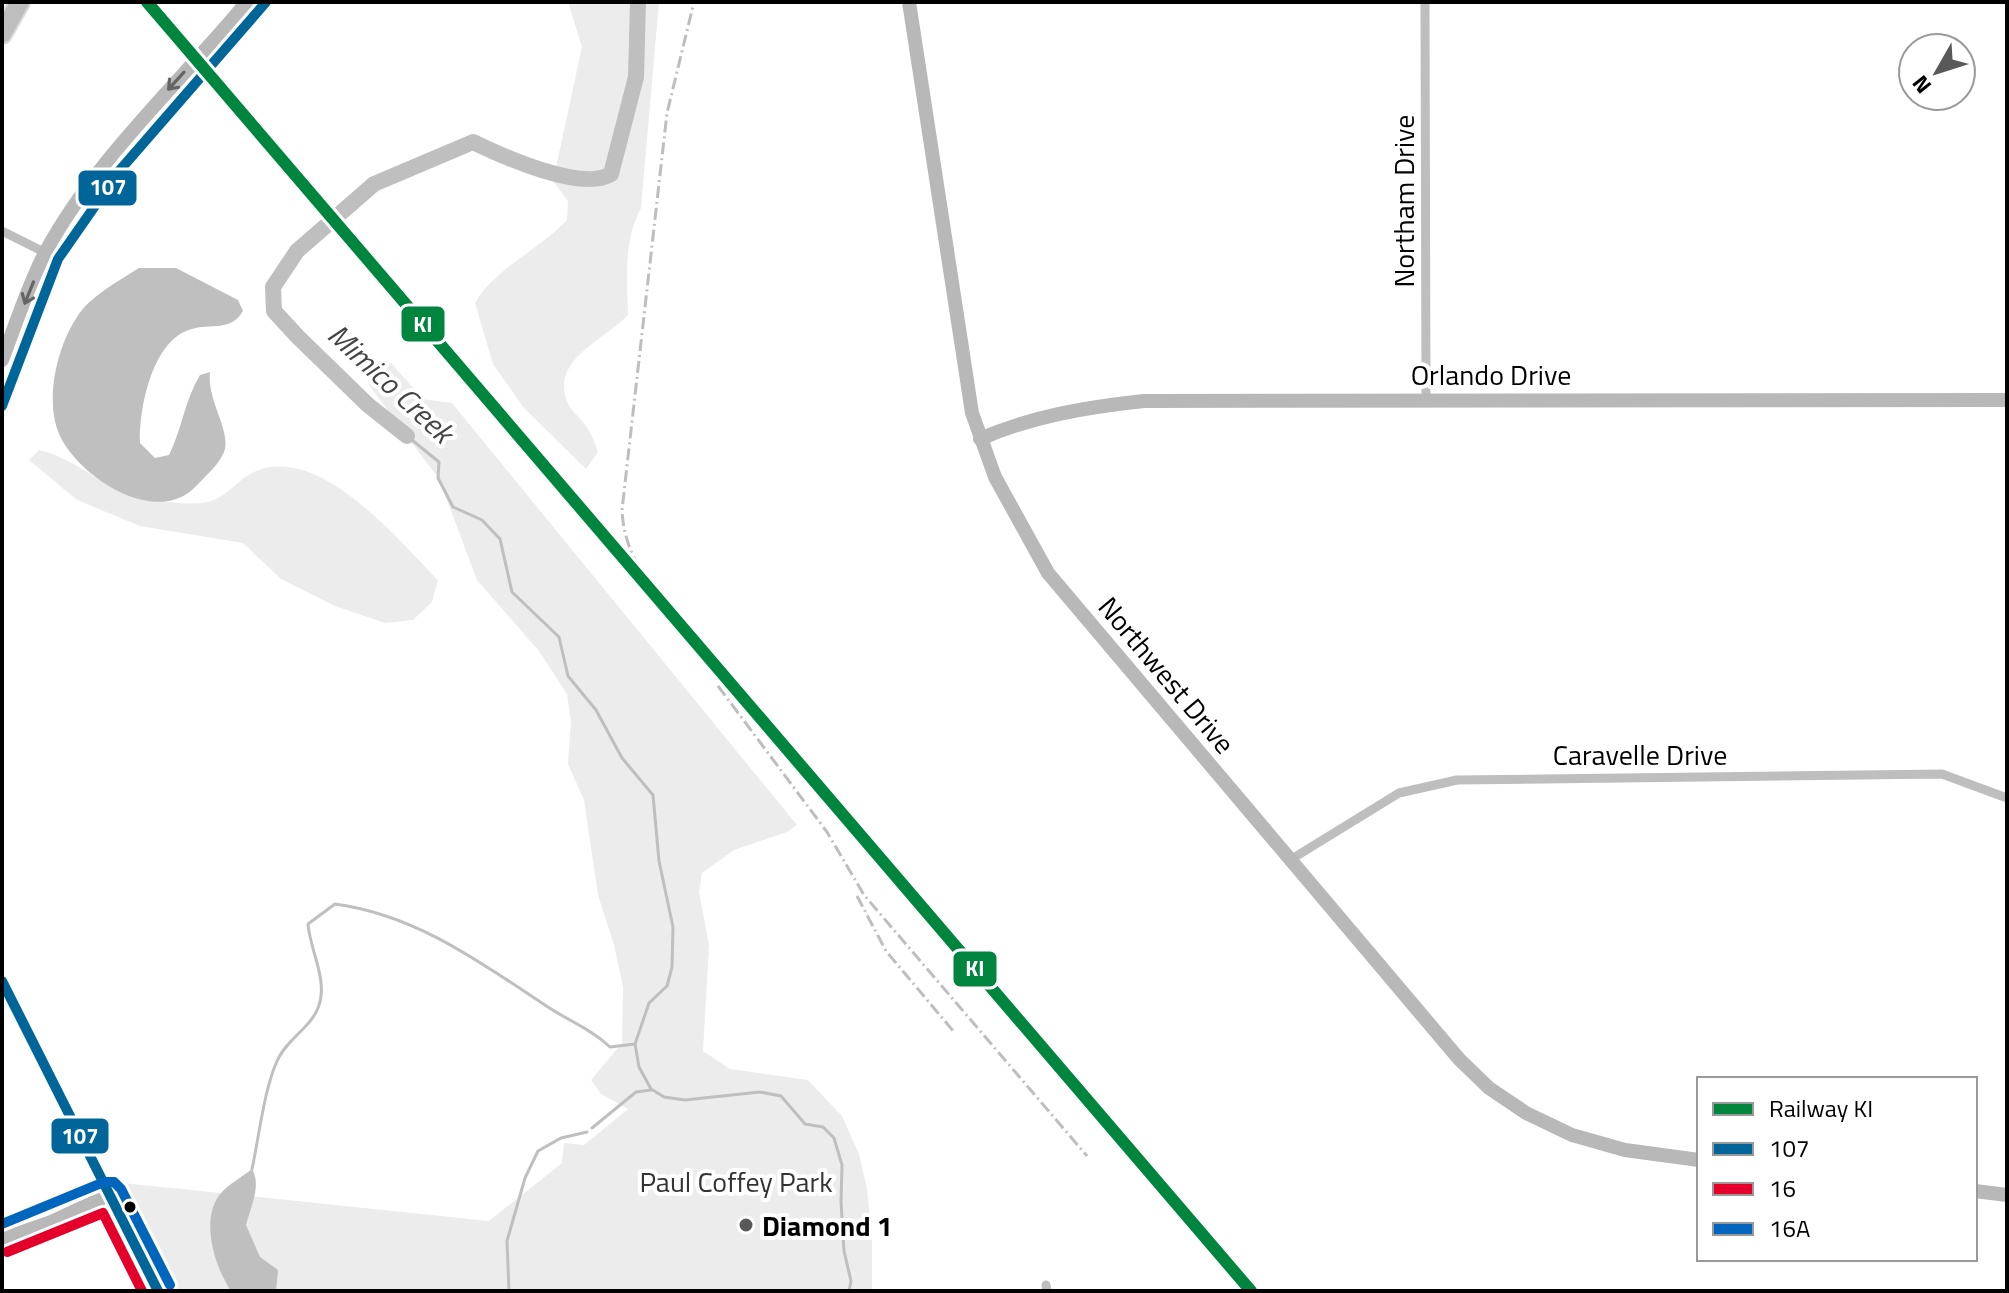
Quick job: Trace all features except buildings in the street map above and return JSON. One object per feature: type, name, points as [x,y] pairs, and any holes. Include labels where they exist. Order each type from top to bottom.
[{"type":"highway","points":[[2,34],[20,2]]},
{"type":"street","points":[[2,360],[89,184],[153,106],[247,2]]},
{"type":"street","points":[[2,406],[52,256],[120,170],[266,2]]},
{"type":"street","name":"Northwest Drive","points":[[909,2],[962,353],[980,439],[1011,512],[1050,577],[1416,1010],[1489,1088],[1526,1113],[1592,1142],[1697,1160]]},
{"type":"street","name":"Northam Drive","points":[[1425,2],[1426,399]]},
{"type":"street","points":[[2,231],[52,256]]},
{"type":"street","name":"Orlando Drive","points":[[980,439],[1003,429],[1057,415],[1144,401],[2007,400]]},
{"type":"street","name":"Caravelle Drive","points":[[1290,860],[1399,793],[1457,780],[1489,777],[1942,774],[2007,798]]},
{"type":"street","points":[[2,981],[158,1291]]},
{"type":"street","points":[[1977,1191],[2007,1195]]},
{"type":"street","points":[[2,1239],[51,1222],[109,1195]]},
{"type":"green space","points":[[568,2],[659,2],[641,208],[631,234],[627,260],[628,315],[581,353],[566,375],[564,389],[568,404],[588,429],[598,452],[586,469],[524,408],[493,364],[475,303],[505,269],[567,220],[568,201],[553,181],[582,47]]},
{"type":"green space","name":"Paul Coffey Park","points":[[378,362],[391,363],[423,399],[452,403],[797,825],[787,832],[734,850],[702,873],[699,892],[709,945],[703,1051],[730,1069],[808,1080],[842,1116],[859,1154],[867,1189],[872,1238],[872,1291],[178,1291],[123,1183],[489,1221],[562,1163],[564,1143],[584,1145],[628,1109],[601,1094],[591,1080],[622,1043],[623,987],[598,895],[584,800],[568,764],[571,722],[567,694],[539,651],[477,580],[439,479],[369,385]]},
{"type":"green space","points":[[39,450],[54,454],[133,496],[181,503],[214,500],[254,472],[279,466],[305,471],[330,482],[355,500],[402,542],[438,580],[432,602],[413,620],[385,623],[335,606],[281,579],[243,543],[140,526],[77,500],[29,460]]},
{"type":"shaded area","points":[[139,268],[176,268],[238,300],[243,311],[233,322],[199,327],[178,335],[158,360],[151,377],[142,412],[140,443],[155,458],[169,455],[200,375],[210,372],[212,393],[224,432],[225,449],[219,461],[188,493],[169,501],[133,497],[98,479],[83,467],[62,440],[53,411],[58,361],[77,317],[97,296]]},
{"type":"shaded area","points":[[252,1169],[256,1190],[246,1225],[260,1257],[278,1270],[276,1291],[231,1291],[212,1243],[210,1229],[214,1204],[224,1190]]},
{"type":"waterway","name":"Mimico Creek","points":[[407,436],[368,405],[274,311],[273,287],[297,251],[374,184],[473,142],[563,176],[582,179],[611,174],[636,77],[638,2]]},
{"type":"waterway","name":"Mimico Creek","points":[[407,436],[439,462],[438,478],[453,507],[482,520],[500,539],[512,592],[559,637],[568,676],[596,710],[622,758],[653,795],[659,861],[673,927],[672,967],[667,986],[649,1003],[635,1044],[639,1067],[651,1089],[664,1097],[685,1100],[760,1092],[781,1096],[805,1124],[823,1127],[834,1138],[842,1165],[841,1202],[844,1251],[851,1281],[849,1291]]},
{"type":"waterway","points":[[252,1169],[272,1073],[281,1053],[315,1015],[321,998],[320,977],[308,924],[335,904],[393,919],[447,943],[588,1030],[610,1047],[635,1044]]},
{"type":"waterway","points":[[592,1128],[636,1092],[651,1090]]},
{"type":"waterway","points":[[509,1291],[507,1241],[525,1178],[538,1151],[561,1138],[587,1132]]},
{"type":"railway","points":[[678,620],[640,570],[628,542],[622,510],[667,113],[694,2]]},
{"type":"railway","points":[[718,686],[827,832],[864,895],[1087,1156]]},
{"type":"railway","points":[[857,896],[886,951],[954,1032]]},
{"type":"rail line","name":"KI","points":[[147,2],[1251,1291]]},
{"type":"transit line","name":"107","points":[[2,406],[58,259],[120,170],[266,2]]},
{"type":"transit line","name":"107","points":[[2,981],[158,1291]]},
{"type":"transit line","name":"16A","points":[[2,1224],[104,1182],[114,1182],[121,1189],[170,1285]]},
{"type":"transit line","name":"16","points":[[7,1252],[103,1213],[142,1291]]},
{"type":"place","name":"Diamond 1","points":[[746,1225]]}]
